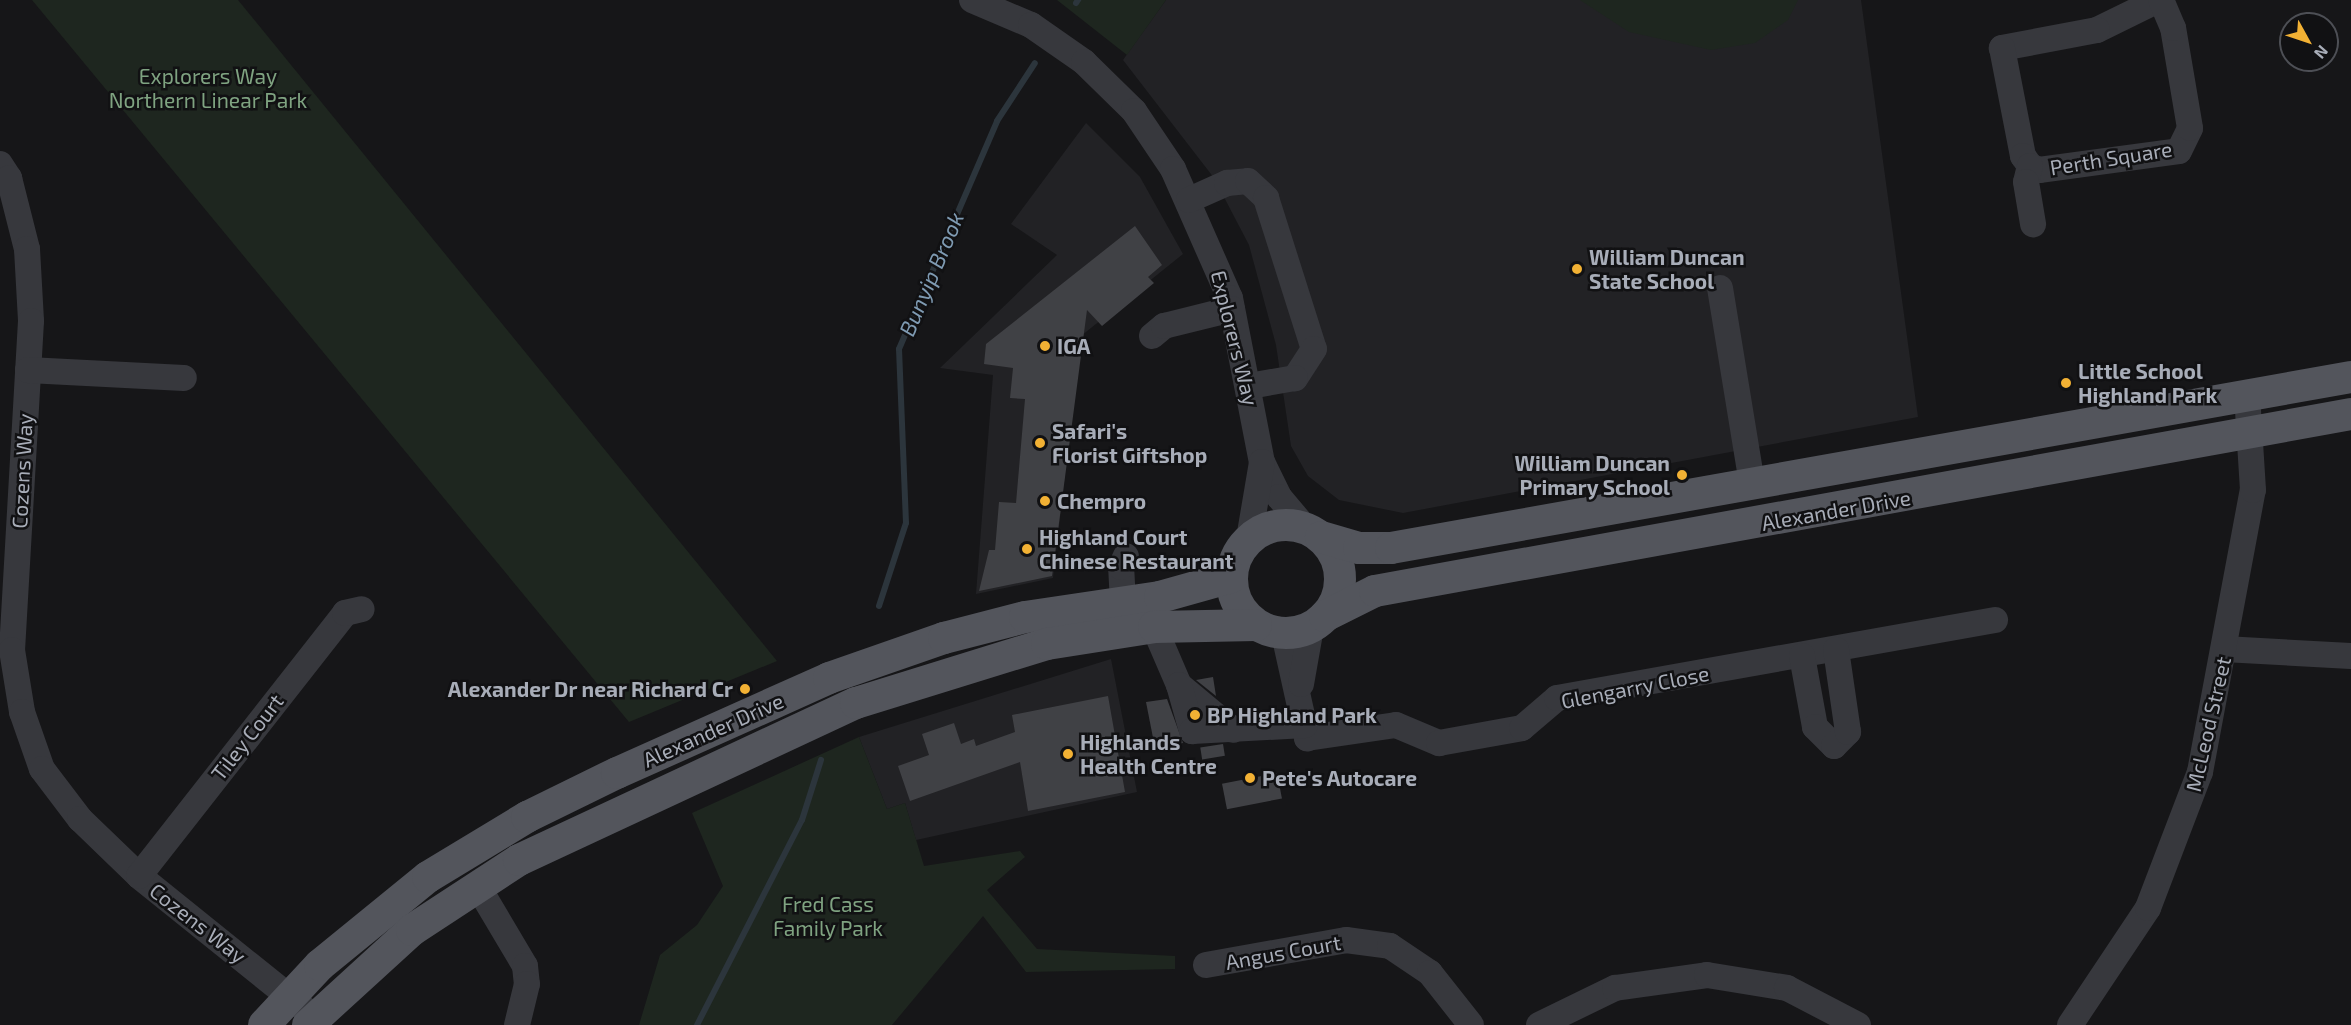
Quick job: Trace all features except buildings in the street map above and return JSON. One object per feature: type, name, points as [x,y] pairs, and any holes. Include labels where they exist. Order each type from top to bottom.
[{"type":"main road","name":"Alexander Drive","points":[[1314,533],[1359,549],[1391,548],[1925,451],[2351,377]]},
{"type":"main road","name":"Alexander Drive","points":[[312,1021],[377,958],[477,885],[566,835],[873,696],[1047,644],[1154,627],[1294,625],[1375,591],[2251,435],[2351,414]]},
{"type":"main road","points":[[1925,451],[1975,454],[2035,448],[2041,459],[2019,477]]},
{"type":"main road","points":[[1283,525],[1314,533],[1334,552],[1338,570],[1335,600],[1294,625],[1238,605],[1231,576],[1249,539],[1283,525]]},
{"type":"main road","name":"Alexander Drive","points":[[264,1025],[290,996],[376,916],[428,878],[527,817],[617,772],[829,678],[944,638],[1025,617],[1123,603],[1231,576]]},
{"type":"street","name":"Explorers Way","points":[[972,0],[1031,25],[1102,77],[1151,134],[1189,200],[1232,309],[1249,386],[1262,462],[1279,497],[1314,533]]},
{"type":"street","name":"Perth Square","points":[[2159,0],[2174,28],[2190,128],[2180,151],[2039,170],[2030,166],[2023,156],[2002,48],[2097,30],[2159,0]]},
{"type":"street","name":"Cozens Way","points":[[0,164],[9,178],[27,249],[28,370],[9,696],[42,769],[80,819],[139,876],[290,996],[312,1021]]},
{"type":"street","points":[[2030,166],[2025,182],[2033,224]]},
{"type":"street","points":[[1189,200],[1227,183],[1248,181],[1266,198],[1314,349],[1295,378],[1249,386]]},
{"type":"street","points":[[1720,288],[1752,483]]},
{"type":"street","points":[[1152,336],[1164,326],[1232,309]]},
{"type":"street","points":[[28,370],[184,378]]},
{"type":"street","name":"McLeod Street","points":[[2070,1025],[2118,960],[2168,866],[2200,772],[2253,490],[2247,394]]},
{"type":"street","name":"Explorers Way","points":[[1249,539],[1262,462]]},
{"type":"street","points":[[1123,603],[1121,567],[1126,556]]},
{"type":"street","name":"Tiley Court","points":[[139,876],[345,613],[362,609]]},
{"type":"street","name":"Glengarry Close","points":[[1305,725],[1307,738],[1396,724],[1439,743],[1522,728],[1557,698],[1836,651],[1995,620]]},
{"type":"street","points":[[1154,627],[1179,685],[1233,730],[1305,725],[1299,696],[1294,625]]},
{"type":"street","points":[[2224,649],[2351,656]]},
{"type":"street","points":[[1802,656],[1815,727],[1834,746],[1848,732],[1836,651]]},
{"type":"street","points":[[477,885],[525,966],[527,984],[518,1025]]},
{"type":"street","name":"Angus Court","points":[[1206,965],[1346,940],[1390,946],[1430,973],[1471,1025]]},
{"type":"street","points":[[1539,1025],[1615,988],[1707,975],[1787,988],[1858,1025]]},
{"type":"shaded area","name":"William Duncan State School","points":[[1166,0],[1861,0],[1918,417],[1403,513],[1339,500],[1308,476],[1291,446],[1276,345],[1249,245],[1214,178],[1123,60]]},
{"type":"shaded area","points":[[1086,123],[1140,177],[1183,254],[1081,336],[1053,578],[976,594],[993,375],[940,368],[1057,255],[1011,224]]},
{"type":"shaded area","points":[[1111,659],[1137,792],[916,840],[905,803],[887,809],[859,737]]},
{"type":"green space","name":"Explorers Way Northern Linear Park","points":[[32,0],[238,0],[777,661],[629,722]]},
{"type":"green space","points":[[1057,0],[1166,0],[1127,55]]},
{"type":"green space","points":[[1580,0],[1798,0],[1788,20],[1755,43],[1711,50],[1629,32]]},
{"type":"green space","name":"Fred Cass Family Park","points":[[859,737],[887,809],[905,803],[924,866],[1020,851],[1025,857],[987,890],[1037,949],[1175,956],[1175,969],[1026,972],[983,916],[892,1025],[639,1025],[660,955],[697,925],[723,886],[692,813]]},
{"type":"waterway","name":"Bunyip Brook","points":[[879,606],[906,523],[899,349],[997,121],[1035,63]]},
{"type":"waterway","name":"Bunyip Brook","points":[[697,1025],[802,820],[821,760]]},
{"type":"place","name":"William Duncan State School","points":[[1577,269]]},
{"type":"place","name":"IGA","points":[[1045,346]]},
{"type":"place","name":"Little School Highland Park","points":[[2066,383]]},
{"type":"place","name":"Safari's Florist Giftshop","points":[[1040,443]]},
{"type":"place","name":"William Duncan Primary School","points":[[1682,475]]},
{"type":"place","name":"Chempro","points":[[1045,501]]},
{"type":"place","name":"Highland Court Chinese Restaurant","points":[[1027,549]]},
{"type":"place","name":"Alexander Dr near Richard Cr","points":[[745,689]]},
{"type":"place","name":"BP Highland Park","points":[[1195,715]]},
{"type":"place","name":"Highlands Health Centre","points":[[1068,754]]},
{"type":"place","name":"Pete's Autocare","points":[[1250,778]]}]
